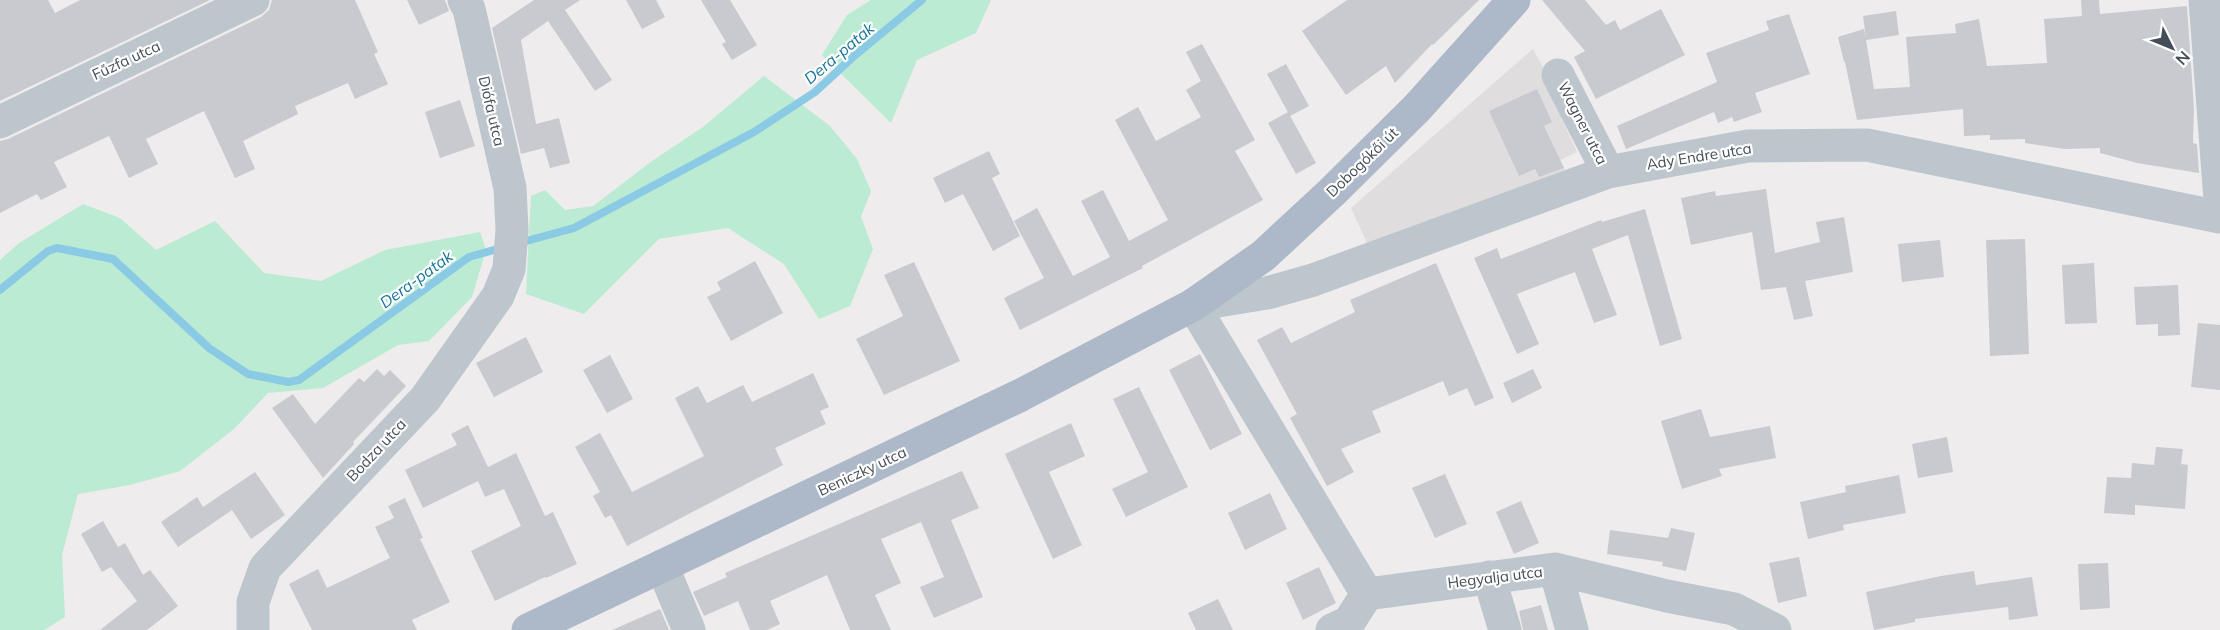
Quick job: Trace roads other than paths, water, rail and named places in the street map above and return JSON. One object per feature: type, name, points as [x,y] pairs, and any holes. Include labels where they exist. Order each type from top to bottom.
[{"type":"main road","name":"Dobogókői út","points":[[1193,305],[1263,256],[1331,193],[1417,108],[1514,0]]},
{"type":"main road","name":"Beniczky utca","points":[[528,630],[1021,396],[1193,305]]},
{"type":"street","name":"Fűzfa utca","points":[[0,122],[253,0]]},
{"type":"street","points":[[2205,0],[2220,200]]},
{"type":"street","name":"Diófa utca","points":[[472,3],[510,188],[512,230],[509,269]]},
{"type":"street","name":"Wagner utca","points":[[1558,75],[1608,172]]},
{"type":"street","name":"Ady Endre utca","points":[[1193,305],[1267,293],[1312,280],[1608,172],[1748,147],[1867,145],[2220,217]]},
{"type":"street","name":"Bodza utca","points":[[254,630],[253,602],[265,568],[425,399],[498,296],[509,269]]},
{"type":"street","points":[[1193,305],[1367,594],[1344,627]]},
{"type":"street","points":[[662,566],[689,630]]},
{"type":"street","points":[[1555,569],[1572,630]]},
{"type":"street","name":"Hegyalja utca","points":[[1367,594],[1555,569],[1667,596],[1734,609],[1766,628]]},
{"type":"street","points":[[1489,577],[1505,630]]},
{"type":"waterway","name":"Dera-patak","points":[[519,243],[574,228],[754,132],[815,92],[922,0]]},
{"type":"waterway","name":"Dera-patak","points":[[0,290],[48,251],[57,248],[113,259],[209,348],[248,374],[288,382],[299,380],[469,257],[501,248]]}]
